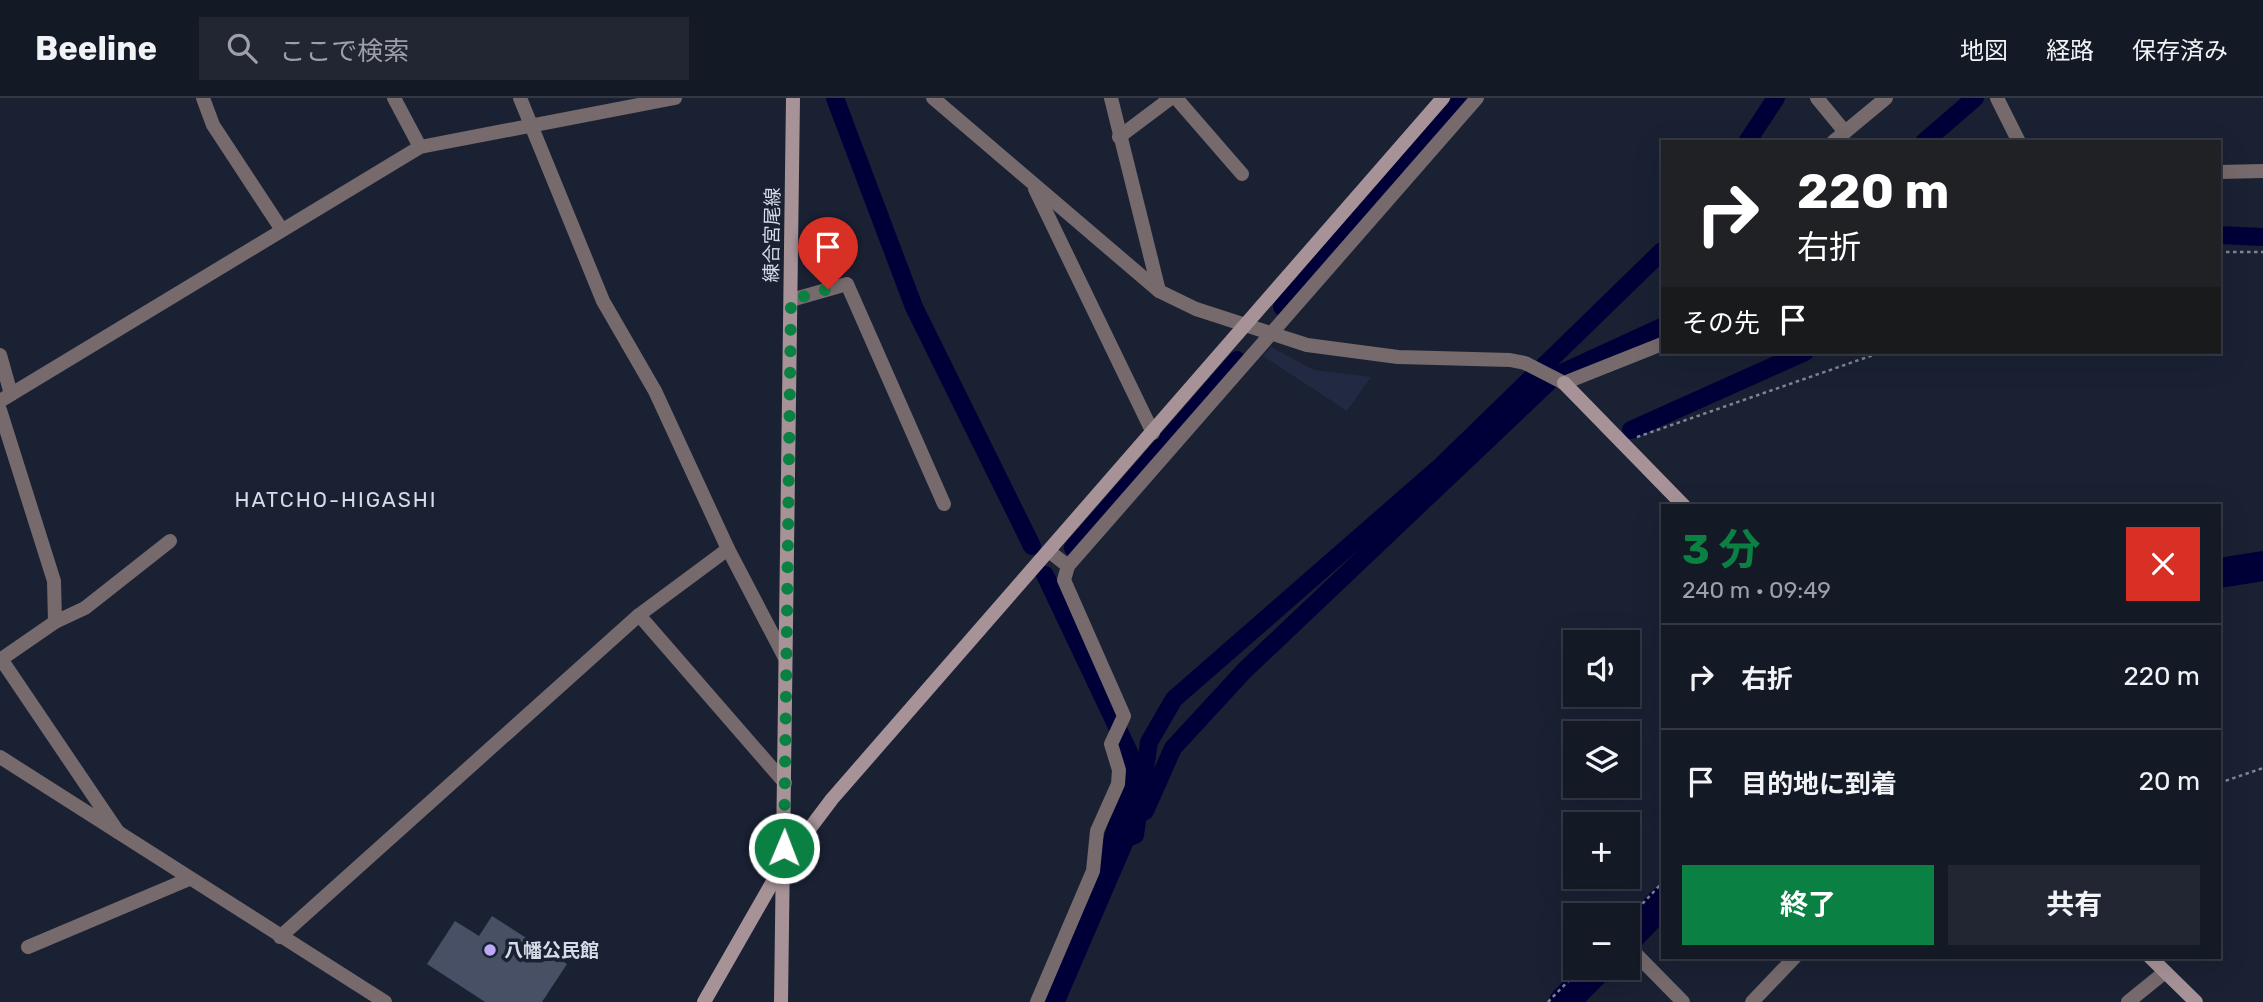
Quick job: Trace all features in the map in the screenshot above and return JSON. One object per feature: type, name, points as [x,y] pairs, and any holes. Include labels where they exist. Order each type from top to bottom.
[{"type":"street","points":[[203,98],[212,125],[282,230]]},
{"type":"street","points":[[394,98],[421,147]]},
{"type":"street","points":[[520,98],[603,301],[655,391],[728,549],[785,658]]},
{"type":"street","points":[[0,355],[5,398],[421,147],[675,98]]},
{"type":"street","name":"練合宮尾線","points":[[781,1002],[793,98]]},
{"type":"street","points":[[933,98],[1159,291],[1196,310],[1307,345],[1398,357],[1525,363],[1561,382],[1682,504]]},
{"type":"street","points":[[1111,98],[1159,291]]},
{"type":"street","points":[[1119,137],[1174,98],[1242,174]]},
{"type":"street","points":[[704,1002],[783,864],[832,799],[1443,98]]},
{"type":"street","points":[[1037,1002],[1093,871],[1097,831],[1118,784],[1118,770],[1111,744],[1124,716],[1064,580],[1068,566],[1477,98]]},
{"type":"street","points":[[1817,98],[1839,137],[1886,98]]},
{"type":"street","points":[[1997,98],[2018,140]]},
{"type":"street","points":[[2221,172],[2263,170]]},
{"type":"street","points":[[1032,184],[1153,433]]},
{"type":"street","points":[[791,300],[847,284],[944,504]]},
{"type":"street","points":[[1561,382],[1661,344]]},
{"type":"street","points":[[0,410],[54,580],[55,622]]},
{"type":"street","points":[[122,837],[0,660],[55,622],[85,608],[170,541]]},
{"type":"street","points":[[280,937],[639,615],[728,549]]},
{"type":"street","points":[[1050,552],[1068,566]]},
{"type":"street","points":[[639,615],[785,783]]},
{"type":"street","points":[[0,757],[122,837],[386,1002]]},
{"type":"street","points":[[28,947],[189,879]]},
{"type":"street","points":[[1640,958],[1682,1002]]},
{"type":"street","points":[[1752,1002],[1793,959]]},
{"type":"street","points":[[2152,959],[2196,1002]]},
{"type":"street","points":[[2128,1002],[2165,972]]},
{"type":"path","points":[[2221,252],[2263,252]]},
{"type":"path","points":[[1620,443],[1876,354]]},
{"type":"path","points":[[2221,782],[2263,768]]},
{"type":"path","points":[[1640,906],[1661,884]]},
{"type":"path","points":[[1548,1002],[1569,980]]},
{"type":"shaded area","points":[[1271,347],[1314,370],[1371,377],[1347,411],[1263,356]]},
{"type":"building","name":"八幡公民館","points":[[492,916],[567,964],[542,1002],[485,1002],[427,964],[455,921],[479,936]]},
{"type":"waterway","points":[[835,98],[914,307],[1032,546]]},
{"type":"waterway","points":[[1282,307],[1464,98]]},
{"type":"waterway","points":[[1748,140],[1776,98]]},
{"type":"waterway","points":[[1926,140],[1975,98]]},
{"type":"waterway","points":[[2221,235],[2263,237]]},
{"type":"waterway","points":[[1118,842],[1135,835],[1149,742],[1174,699],[1442,465],[1661,252]]},
{"type":"waterway","points":[[1145,811],[1173,748],[1245,670],[1555,376],[1661,327]]},
{"type":"waterway","points":[[1631,430],[1801,354]]},
{"type":"waterway","points":[[1073,548],[1237,360]]},
{"type":"waterway","points":[[2221,573],[2263,566]]},
{"type":"waterway","points":[[1045,575],[1129,752],[1128,808]]},
{"type":"waterway","points":[[1049,1002],[1118,842],[1128,808]]},
{"type":"waterway","points":[[1640,925],[1661,903]]},
{"type":"waterway","points":[[1564,1002],[1586,980]]},
{"type":"place","name":"八幡公民館","points":[[490,950]]},
{"type":"district","name":"HATCHO-HIGASHI","points":[[336,499]]},
{"type":"route","points":[[784,848],[791,300],[828,289]]}]
